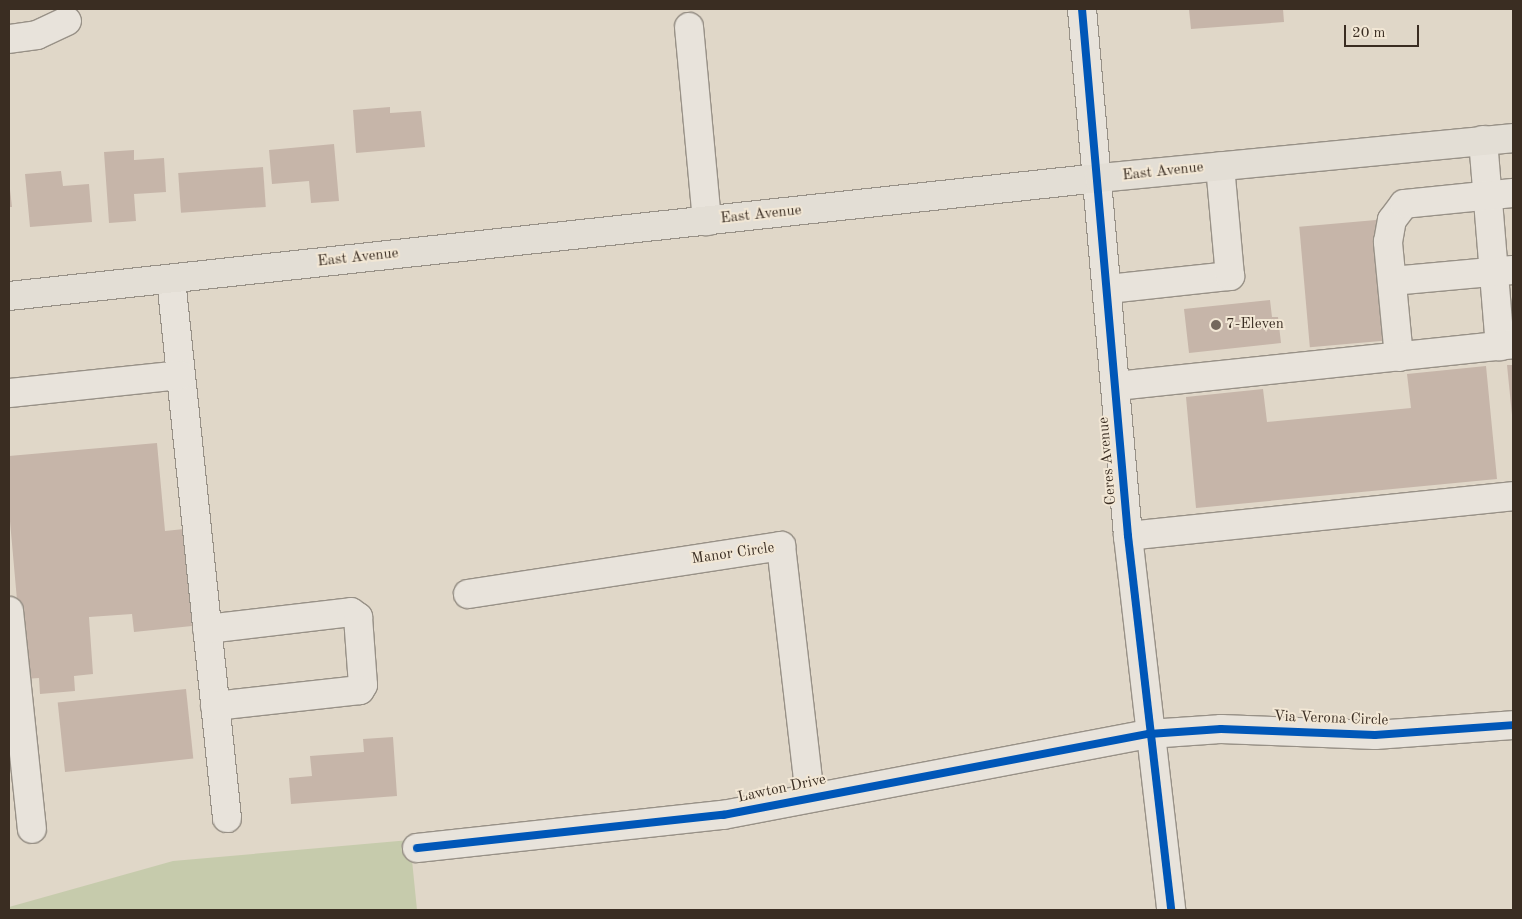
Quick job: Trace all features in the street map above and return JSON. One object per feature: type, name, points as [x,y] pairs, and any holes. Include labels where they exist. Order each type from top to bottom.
[{"type":"main road","name":"East Avenue","points":[[9,296],[1099,178],[1513,138]]},
{"type":"street","name":"Ceres Avenue","points":[[1082,9],[1099,178],[1128,536],[1149,734],[1171,910]]},
{"type":"street","points":[[9,39],[37,35],[67,21]]},
{"type":"street","points":[[690,27],[707,221]]},
{"type":"street","points":[[1116,386],[1507,345],[1500,194],[1483,140]]},
{"type":"street","points":[[1108,289],[1230,276],[1220,166]]},
{"type":"street","points":[[1399,357],[1388,242],[1392,220],[1404,204],[1500,194]]},
{"type":"street","points":[[1392,281],[1504,270]]},
{"type":"street","points":[[171,279],[227,818]]},
{"type":"street","points":[[9,393],[180,375]]},
{"type":"street","points":[[1128,536],[1513,496]]},
{"type":"street","name":"Manor Circle","points":[[468,594],[781,546],[810,796]]},
{"type":"street","points":[[9,611],[32,829]]},
{"type":"street","points":[[207,628],[351,612],[358,617],[363,685],[360,690],[215,706]]},
{"type":"street","name":"Via Verona Circle","points":[[1149,734],[1221,729],[1375,735],[1513,725]]},
{"type":"street","name":"Lawton Drive","points":[[418,848],[723,815],[810,796],[1149,734]]},
{"type":"green space","points":[[410,840],[417,910],[9,910],[9,907],[173,861]]},
{"type":"building","points":[[1189,9],[1283,9],[1284,22],[1191,29]]},
{"type":"building","points":[[390,107],[390,113],[421,111],[425,147],[356,153],[353,110]]},
{"type":"building","points":[[334,144],[339,201],[311,203],[309,181],[272,184],[269,150]]},
{"type":"building","points":[[134,150],[134,160],[164,158],[166,192],[134,194],[136,221],[109,223],[104,152]]},
{"type":"building","points":[[263,167],[266,207],[181,213],[178,173]]},
{"type":"building","points":[[61,171],[63,186],[89,184],[92,222],[30,227],[25,174]]},
{"type":"building","points":[[9,181],[12,207],[9,207]]},
{"type":"building","points":[[1376,220],[1387,341],[1310,347],[1299,227]]},
{"type":"building","points":[[1270,300],[1272,317],[1278,317],[1281,343],[1189,353],[1184,309]]},
{"type":"building","points":[[1507,365],[1513,365],[1513,415],[1512,415]]},
{"type":"building","points":[[1486,366],[1497,479],[1196,508],[1186,397],[1263,389],[1267,422],[1411,408],[1407,374]]},
{"type":"building","points":[[157,443],[165,531],[184,529],[192,626],[134,632],[132,614],[89,617],[93,674],[74,676],[75,691],[40,694],[39,678],[24,679],[9,510],[9,456]]},
{"type":"building","points":[[186,689],[193,759],[65,772],[58,702]]},
{"type":"building","points":[[393,737],[397,796],[291,804],[289,778],[312,776],[310,756],[364,752],[363,739]]},
{"type":"cycle path","points":[[1082,9],[1128,536],[1171,910]]},
{"type":"cycle path","points":[[417,848],[723,815],[1149,734],[1221,729],[1375,735],[1513,725]]},
{"type":"place","name":"7-Eleven","points":[[1216,325]]}]
